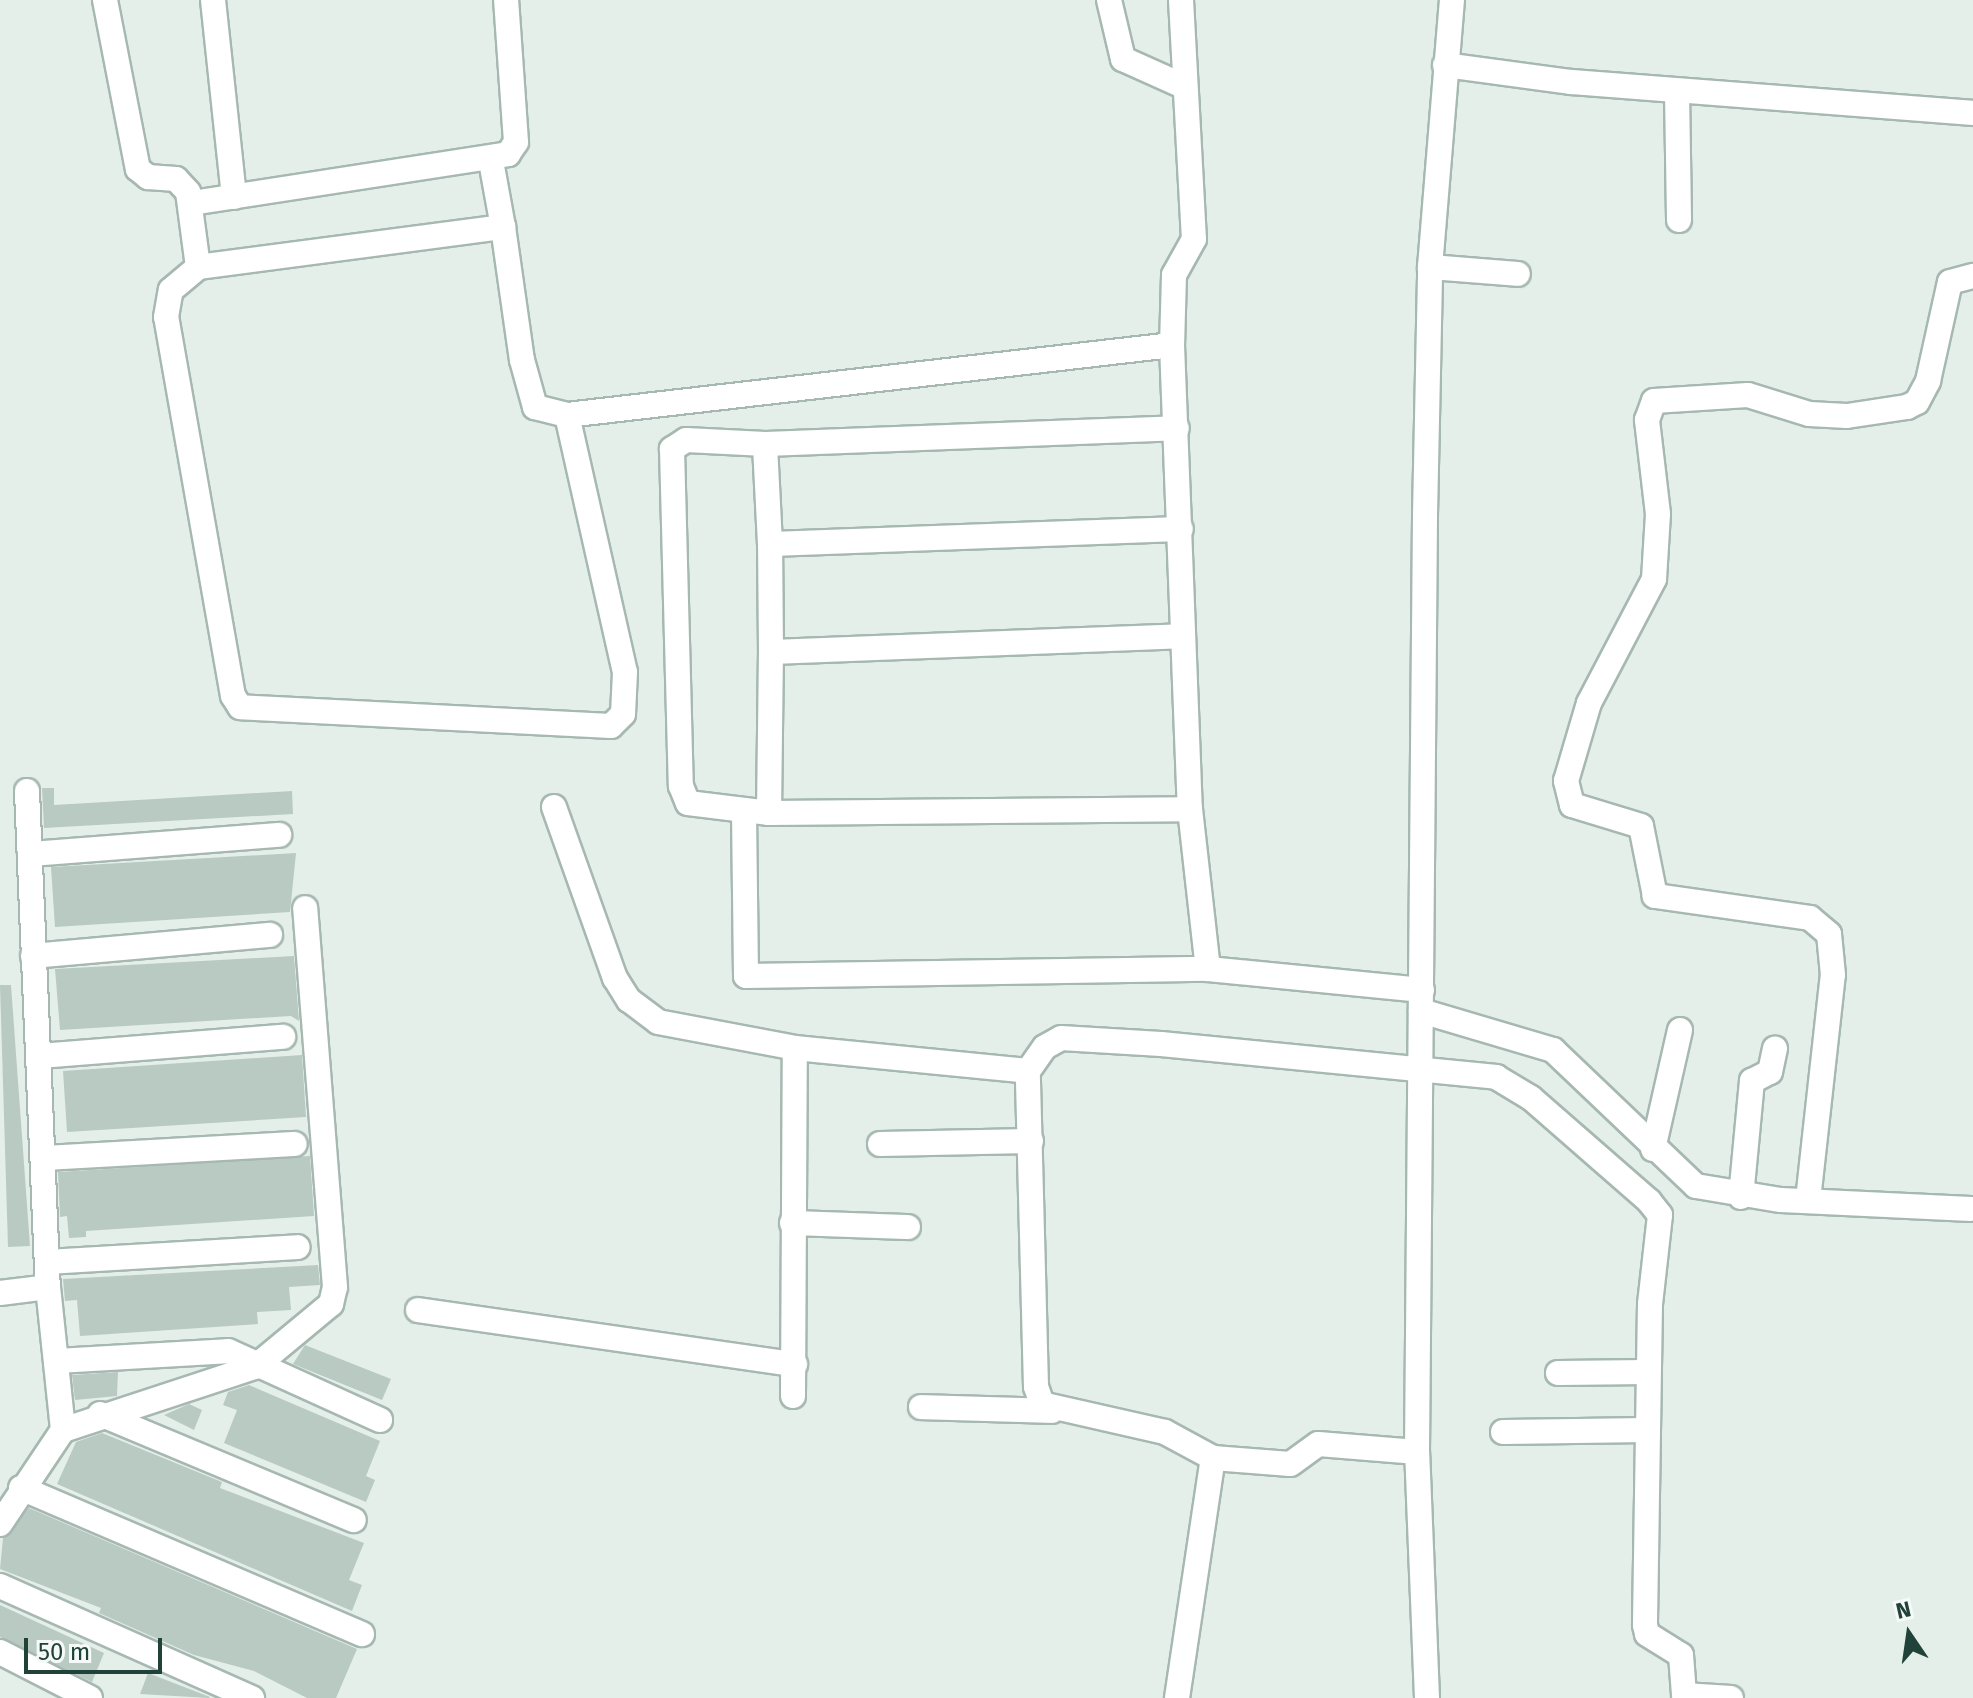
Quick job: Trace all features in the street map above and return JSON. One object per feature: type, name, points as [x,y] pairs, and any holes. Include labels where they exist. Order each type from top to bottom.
[{"type":"street","points":[[105,0],[138,169],[148,177],[176,179],[192,203],[198,267]]},
{"type":"street","points":[[213,0],[234,197]]},
{"type":"street","points":[[192,203],[491,161],[508,154],[516,142],[506,0]]},
{"type":"street","points":[[1109,0],[1123,59],[1183,86]]},
{"type":"street","points":[[1181,0],[1183,86],[1194,239],[1174,275],[1172,345],[1190,809],[1208,969]]},
{"type":"street","points":[[1427,1698],[1417,1452],[1418,1062],[1430,267],[1452,0]]},
{"type":"street","points":[[1445,65],[1677,91],[1973,113]]},
{"type":"street","points":[[1677,91],[1679,220]]},
{"type":"street","points":[[491,161],[532,401],[541,413],[567,415],[1172,345]]},
{"type":"street","points":[[503,227],[198,267],[171,290],[166,317],[233,696],[245,710],[611,726],[618,720],[626,707],[625,672],[567,415]]},
{"type":"street","points":[[1430,267],[1518,274]]},
{"type":"street","points":[[1808,1200],[1833,975],[1829,934],[1810,918],[1655,896],[1641,826],[1572,805],[1566,781],[1589,703],[1650,594],[1658,514],[1647,420],[1654,401],[1748,395],[1809,414],[1847,416],[1907,407],[1917,402],[1928,381],[1950,282],[1973,276]]},
{"type":"street","points":[[1177,428],[765,444],[686,440],[672,449],[683,794],[698,809],[769,813],[1190,809]]},
{"type":"street","points":[[765,444],[770,544],[769,813]]},
{"type":"street","points":[[770,544],[1181,529]]},
{"type":"street","points":[[771,652],[1182,636]]},
{"type":"street","points":[[27,791],[48,1287],[63,1430]]},
{"type":"street","points":[[554,807],[629,1000],[658,1022],[795,1048],[1028,1071]]},
{"type":"street","points":[[744,812],[746,976],[1208,969],[1421,1009],[1553,1050],[1653,1149],[1696,1186],[1741,1197],[1971,1209]]},
{"type":"street","points":[[30,854],[279,835]]},
{"type":"street","points":[[0,1524],[21,1488],[63,1430],[100,1414],[255,1367],[334,1295],[305,908]]},
{"type":"street","points":[[33,956],[270,935]]},
{"type":"street","points":[[1653,1149],[1680,1030]]},
{"type":"street","points":[[39,1056],[283,1037]]},
{"type":"street","points":[[1052,1411],[1036,1387],[1028,1071],[1045,1047],[1061,1038],[1276,1057],[1418,1062],[1510,1083],[1656,1208],[1648,1372],[1647,1634],[1681,1655],[1687,1697],[1731,1698]]},
{"type":"street","points":[[793,1396],[795,1048]]},
{"type":"street","points":[[1741,1197],[1752,1081],[1770,1072],[1775,1049]]},
{"type":"street","points":[[880,1144],[1031,1141]]},
{"type":"street","points":[[44,1158],[295,1144]]},
{"type":"street","points":[[792,1223],[908,1227]]},
{"type":"street","points":[[47,1262],[298,1247]]},
{"type":"street","points":[[0,1293],[48,1287]]},
{"type":"street","points":[[418,1310],[795,1364]]},
{"type":"street","points":[[56,1361],[212,1349],[238,1354],[255,1367],[380,1420]]},
{"type":"street","points":[[1558,1373],[1648,1372]]},
{"type":"street","points":[[921,1407],[1052,1411],[1165,1432],[1213,1458],[1293,1464],[1318,1444],[1417,1452]]},
{"type":"street","points":[[100,1414],[354,1520]]},
{"type":"street","points":[[1503,1432],[1648,1430]]},
{"type":"street","points":[[1177,1698],[1213,1458]]},
{"type":"street","points":[[21,1488],[362,1634]]},
{"type":"street","points":[[0,1586],[252,1698]]},
{"type":"street","points":[[0,1652],[90,1698]]},
{"type":"building","points":[[42,788],[54,788],[54,805],[292,791],[293,814],[44,828]]},
{"type":"building","points":[[296,853],[290,912],[55,927],[51,867]]},
{"type":"building","points":[[294,956],[299,1021],[291,1016],[60,1030],[55,969]]},
{"type":"building","points":[[0,985],[11,985],[30,1246],[8,1247]]},
{"type":"building","points":[[302,1055],[306,1117],[67,1132],[63,1071]]},
{"type":"building","points":[[310,1156],[314,1216],[86,1231],[86,1237],[69,1238],[67,1216],[60,1217],[58,1172]]},
{"type":"building","points":[[318,1265],[320,1285],[289,1287],[291,1310],[257,1312],[258,1324],[80,1336],[77,1300],[65,1301],[63,1279]]},
{"type":"building","points":[[305,1345],[391,1379],[382,1400],[293,1364]]},
{"type":"building","points":[[118,1372],[117,1396],[75,1400],[72,1375]]},
{"type":"building","points":[[249,1385],[380,1441],[366,1476],[375,1480],[366,1502],[224,1443],[237,1410],[223,1405],[228,1392]]},
{"type":"building","points":[[189,1404],[202,1410],[194,1430],[164,1415]]},
{"type":"building","points":[[102,1433],[222,1482],[220,1488],[364,1543],[349,1580],[362,1585],[352,1611],[57,1484],[76,1442]]},
{"type":"building","points":[[29,1508],[357,1649],[336,1698],[307,1698],[254,1671],[194,1655],[99,1613],[101,1608],[0,1569],[3,1538]]},
{"type":"building","points":[[0,1605],[104,1653],[92,1682],[0,1637]]},
{"type":"building","points":[[148,1673],[210,1697],[140,1694]]}]
